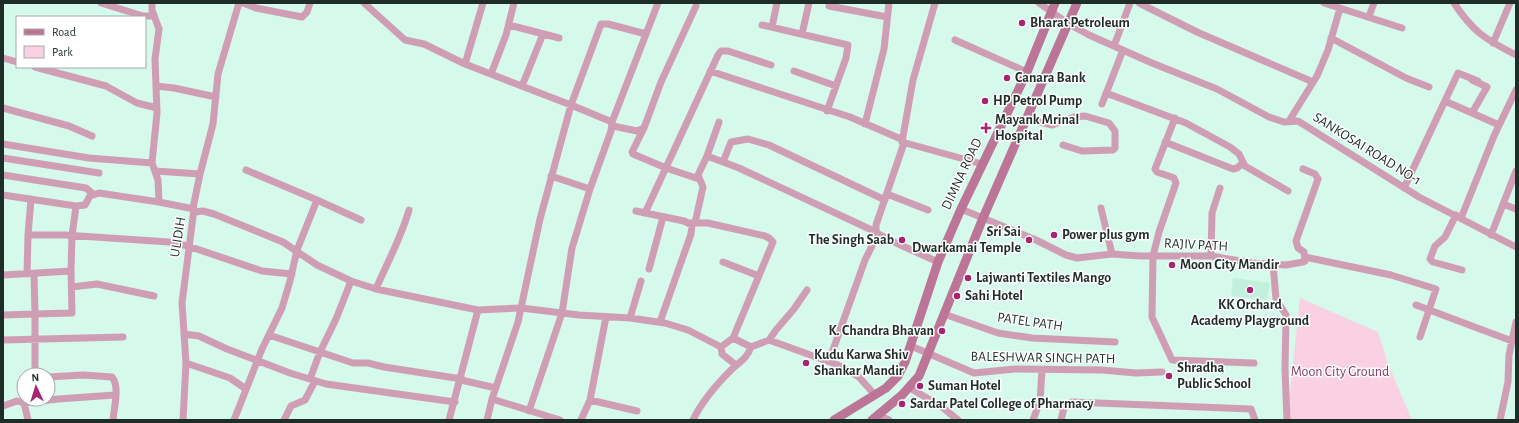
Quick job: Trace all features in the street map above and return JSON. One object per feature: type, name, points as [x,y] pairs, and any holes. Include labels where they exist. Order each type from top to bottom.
[{"type":"street","points":[[100,3],[143,16],[154,16]]},
{"type":"street","points":[[152,3],[154,16],[159,29],[155,59],[157,108],[152,163],[158,180],[159,202]]},
{"type":"street","points":[[239,3],[218,74],[213,124],[200,174],[194,210],[203,211],[228,219],[283,242],[297,250],[317,265],[376,289],[478,310],[521,308],[660,322],[688,330],[721,347]]},
{"type":"street","points":[[243,3],[256,8],[302,16],[307,12],[310,3]]},
{"type":"street","points":[[364,3],[406,40],[424,44],[465,64],[571,105],[612,124],[637,131],[644,128]]},
{"type":"street","points":[[465,64],[483,3]]},
{"type":"street","points":[[491,74],[514,3]]},
{"type":"street","points":[[529,411],[562,313],[572,248],[590,189],[612,124],[658,3]]},
{"type":"street","points":[[772,27],[777,3]]},
{"type":"street","points":[[802,34],[809,3]]},
{"type":"street","points":[[865,124],[884,49],[889,3]]},
{"type":"street","points":[[829,361],[867,256],[877,233],[876,224],[886,197],[902,141],[913,80],[935,3]]},
{"type":"street","name":"SANKOSAI ROAD NO-1","points":[[1039,3],[1053,7],[1069,24],[1123,50],[1217,89],[1269,117],[1284,122],[1298,121],[1404,188],[1516,247]]},
{"type":"street","points":[[875,418],[910,388],[919,376],[983,218],[1028,119],[1077,3]]},
{"type":"street","points":[[1114,46],[1130,3]]},
{"type":"street","points":[[1139,3],[1197,32],[1313,82]]},
{"type":"street","points":[[1324,3],[1369,16],[1402,28]]},
{"type":"street","points":[[1369,16],[1374,3]]},
{"type":"street","points":[[1454,3],[1471,27],[1493,43],[1516,55]]},
{"type":"street","points":[[1493,43],[1510,3]]},
{"type":"street","points":[[696,6],[661,82],[644,128],[632,152],[633,154],[665,168],[699,179]]},
{"type":"street","points":[[829,6],[887,17]]},
{"type":"street","points":[[1289,121],[1313,82],[1331,38],[1336,6]]},
{"type":"street","name":"DIMNA ROAD","points":[[834,420],[886,388],[898,376],[911,346],[938,262],[961,208],[1027,72],[1053,7]]},
{"type":"street","points":[[487,420],[492,399],[521,308],[551,176],[571,105],[601,24],[608,24],[646,34]]},
{"type":"street","points":[[508,25],[559,38]]},
{"type":"street","points":[[762,25],[848,45],[846,58],[827,111]]},
{"type":"street","points":[[522,86],[542,34]]},
{"type":"street","points":[[1331,38],[1406,78],[1429,87]]},
{"type":"street","points":[[955,40],[1027,72]]},
{"type":"street","points":[[645,213],[718,55],[724,50],[772,65]]},
{"type":"street","points":[[1102,104],[1123,50]]},
{"type":"street","points":[[3,58],[16,62]]},
{"type":"street","points":[[39,68],[106,86],[137,103],[157,108]]},
{"type":"street","points":[[710,71],[865,124],[902,141],[982,164]]},
{"type":"street","points":[[794,71],[836,86]]},
{"type":"street","points":[[1458,73],[1478,81]]},
{"type":"street","points":[[1404,188],[1458,73]]},
{"type":"street","points":[[1458,73],[1487,87],[1472,114]]},
{"type":"street","points":[[156,86],[174,88],[216,97]]},
{"type":"street","points":[[1462,270],[1432,262],[1430,259],[1435,246],[1444,237],[1458,217],[1516,90]]},
{"type":"street","points":[[1106,93],[1175,118],[1230,146],[1239,154],[1243,164],[1288,191]]},
{"type":"street","points":[[1445,101],[1499,125]]},
{"type":"street","points":[[3,108],[68,126],[92,136]]},
{"type":"street","points":[[1028,119],[1052,125],[1074,117],[1085,116],[1108,123],[1115,131],[1115,148],[1107,152],[1082,152],[1064,145]]},
{"type":"street","points":[[1175,118],[1165,142],[1156,171],[1174,178],[1176,183],[1154,254],[1152,317],[1172,360],[1254,363]]},
{"type":"street","points":[[660,322],[691,234],[692,223],[703,187],[698,175],[707,156],[719,122]]},
{"type":"street","points":[[723,162],[731,142],[748,138],[769,145],[886,197],[928,210]]},
{"type":"street","points":[[1165,142],[1233,169],[1243,164]]},
{"type":"street","points":[[3,144],[89,158],[152,163]]},
{"type":"street","points":[[707,156],[723,162],[938,262]]},
{"type":"street","points":[[3,158],[99,173]]},
{"type":"street","points":[[1302,261],[1304,252],[1298,248],[1296,241],[1318,179],[1315,174],[1303,169]]},
{"type":"street","points":[[246,170],[362,220]]},
{"type":"street","points":[[155,171],[200,174]]},
{"type":"street","points":[[1491,235],[1516,172]]},
{"type":"street","name":"ULIDIH","points":[[3,175],[86,188],[93,194],[159,202],[194,210],[188,246],[182,303],[186,363],[183,420]]},
{"type":"street","points":[[551,176],[590,189]]},
{"type":"street","points":[[1211,255],[1212,213],[1220,188]]},
{"type":"street","points":[[3,195],[76,206],[85,205],[93,194]]},
{"type":"street","points":[[27,274],[31,199]]},
{"type":"street","points":[[234,420],[258,360],[282,308],[297,250],[317,200]]},
{"type":"street","points":[[1503,204],[1516,209]]},
{"type":"street","points":[[3,315],[72,313],[72,236],[76,206]]},
{"type":"street","name":"RAJIV PATH","points":[[961,208],[1036,240],[1066,255],[1083,259],[1112,254],[1211,255],[1252,263],[1273,264],[1302,261],[1391,275],[1436,289],[1430,310]]},
{"type":"street","points":[[1102,208],[1112,254]]},
{"type":"street","points":[[376,289],[400,236],[408,210]]},
{"type":"street","points":[[636,211],[692,223],[708,223],[769,238],[773,242],[733,338],[721,347]]},
{"type":"street","points":[[649,269],[663,217]]},
{"type":"street","points":[[28,235],[144,240],[188,246],[262,271],[292,274]]},
{"type":"street","points":[[723,262],[760,276]]},
{"type":"street","points":[[1273,264],[1276,299],[1286,315],[1285,369],[1287,420]]},
{"type":"street","points":[[3,275],[71,271]]},
{"type":"street","points":[[34,274],[35,367]]},
{"type":"street","points":[[284,420],[291,406],[305,400],[313,380],[320,352],[336,319],[351,280]]},
{"type":"street","points":[[630,318],[641,282]]},
{"type":"street","points":[[72,287],[97,284],[154,296]]},
{"type":"street","points":[[693,420],[705,399],[736,365],[747,357],[751,347],[769,340],[807,290]]},
{"type":"street","points":[[1416,305],[1512,341]]},
{"type":"street","points":[[449,420],[455,402],[478,310]]},
{"type":"street","points":[[1420,337],[1430,310]]},
{"type":"street","name":"PATEL PATH","points":[[944,314],[998,333],[1014,336],[1115,342]]},
{"type":"street","points":[[581,420],[590,400],[606,317]]},
{"type":"street","points":[[1500,420],[1512,370],[1512,341],[1516,322]]},
{"type":"street","points":[[184,334],[199,336],[227,349],[313,380],[455,402]]},
{"type":"street","points":[[269,335],[353,363],[368,363],[384,367],[461,379],[496,388]]},
{"type":"street","points":[[3,340],[123,337]]},
{"type":"street","points":[[733,338],[751,347]]},
{"type":"street","points":[[769,340],[829,361],[859,377],[875,395]]},
{"type":"street","name":"BALESHWAR SINGH PATH","points":[[911,346],[963,370],[974,373],[1003,369],[1102,370],[1136,373],[1162,372]]},
{"type":"street","points":[[721,347],[722,354],[736,365]]},
{"type":"street","points":[[186,363],[230,378],[246,388]]},
{"type":"street","points":[[1033,420],[1040,401],[1042,370]]},
{"type":"street","points":[[56,377],[108,376],[114,379],[115,395],[113,420]]},
{"type":"street","points":[[910,388],[942,407],[958,420]]},
{"type":"street","points":[[56,399],[115,395]]},
{"type":"street","points":[[492,399],[560,420]]},
{"type":"street","points":[[590,400],[637,411]]},
{"type":"street","points":[[3,406],[16,401]]},
{"type":"street","points":[[1040,401],[1064,408]]},
{"type":"street","points":[[1061,420],[1064,408],[1067,404],[1072,402],[1251,409],[1255,420]]},
{"type":"street","points":[[25,407],[28,420]]},
{"type":"street","points":[[875,418],[889,420]]},
{"type":"shaded area","name":"KK Orchard Academy Playground","points":[[1233,278],[1270,283],[1267,300],[1231,296]]},
{"type":"green space","name":"Moon City Ground","points":[[1300,298],[1378,332],[1388,364],[1412,420],[1287,420]]},
{"type":"place","name":"Bharat Petroleum","points":[[1022,23]]},
{"type":"place","name":"Canara Bank","points":[[1007,78]]},
{"type":"place","name":"HP Petrol Pump","points":[[985,101]]},
{"type":"place","name":"Mayank Mrinal Hospital","points":[[986,128]]},
{"type":"place","name":"Power plus gym","points":[[1054,235]]},
{"type":"place","name":"The Singh Saab","points":[[902,240]]},
{"type":"place","name":"Sri Sai Dwarkamai Temple","points":[[1029,240]]},
{"type":"place","name":"Moon City Mandir","points":[[1172,265]]},
{"type":"place","name":"Lajwanti Textiles Mango","points":[[968,278]]},
{"type":"place","name":"KK Orchard Academy Playground","points":[[1250,290]]},
{"type":"place","name":"Sahi Hotel","points":[[957,296]]},
{"type":"place","name":"K. Chandra Bhavan","points":[[942,331]]},
{"type":"place","name":"Kudu Karwa Shiv Shankar Mandir","points":[[806,363]]},
{"type":"place","name":"Shradha Public School","points":[[1169,376]]},
{"type":"place","name":"Suman Hotel","points":[[920,386]]},
{"type":"place","name":"Sardar Patel College of Pharmacy","points":[[902,404]]}]
